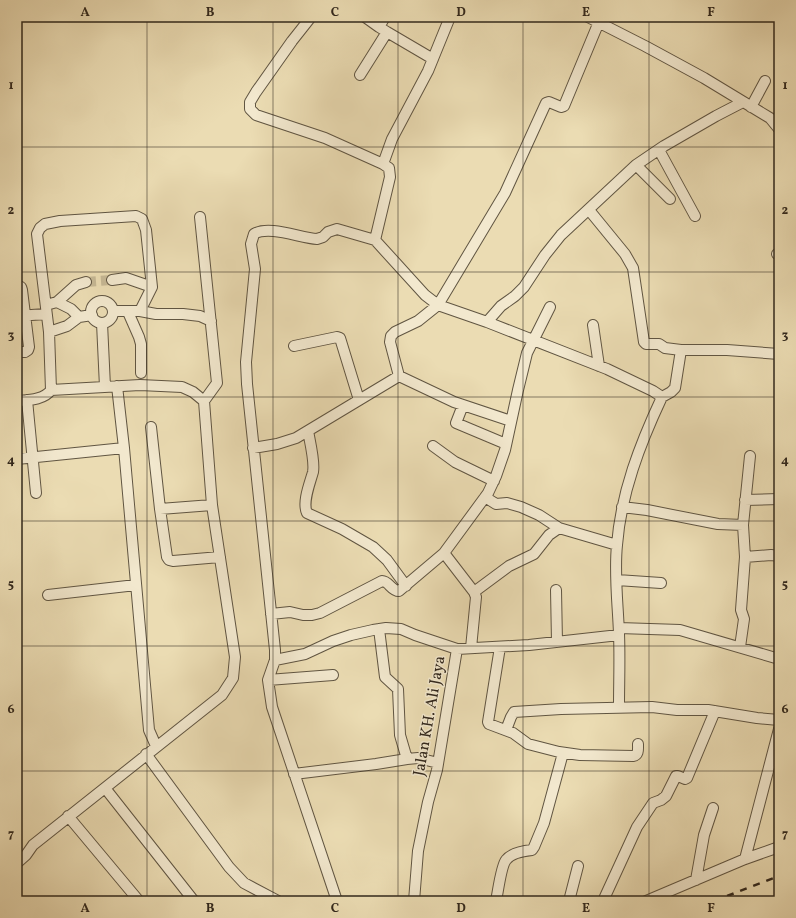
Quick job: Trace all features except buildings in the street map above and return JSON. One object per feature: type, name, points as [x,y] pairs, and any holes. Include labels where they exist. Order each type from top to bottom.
[{"type":"street","points":[[311,17],[256,92],[250,102],[250,109],[256,115],[325,138],[389,168],[390,177],[375,240]]},
{"type":"street","points":[[365,17],[433,59]]},
{"type":"street","points":[[360,75],[383,29],[385,17]]},
{"type":"street","points":[[382,164],[392,139],[411,106],[433,59],[450,17]]},
{"type":"street","points":[[588,17],[600,20],[774,119],[779,129]]},
{"type":"street","points":[[399,376],[390,342],[391,336],[395,332],[418,321],[430,313],[438,305],[505,193],[546,103],[549,102],[562,107],[564,106],[600,20]]},
{"type":"street","points":[[487,322],[501,306],[515,296],[524,287],[545,255],[561,235],[636,165],[716,116],[747,105],[765,81]]},
{"type":"street","points":[[659,150],[696,216]]},
{"type":"street","points":[[636,165],[670,199]]},
{"type":"street","points":[[589,210],[625,254],[633,268],[644,342],[646,344],[659,344],[665,348],[681,350],[720,350],[779,354]]},
{"type":"street","points":[[36,492],[33,457],[22,400],[48,395],[51,390],[49,332],[37,234],[40,228],[45,224],[60,221],[136,216],[142,219],[146,230],[152,287],[140,311]]},
{"type":"street","points":[[17,862],[26,855],[33,845],[68,816],[222,695],[233,678],[235,657],[212,505],[204,401],[217,383],[200,218]]},
{"type":"street","points":[[337,901],[272,707],[268,680],[275,660],[253,448],[246,362],[254,286],[255,269],[251,244],[254,234],[258,232],[275,232],[317,240],[328,232],[337,229],[375,240],[425,294],[438,305],[487,322],[599,366],[653,391],[662,397]]},
{"type":"street","points":[[112,280],[126,278],[152,287]]},
{"type":"street","points":[[21,316],[46,309],[76,286],[86,282]]},
{"type":"street","points":[[17,285],[21,287],[22,290],[21,316],[29,348],[25,352],[17,352]]},
{"type":"street","points":[[101,301],[110,303],[114,311],[110,320],[102,323],[94,319],[92,315],[93,306],[101,301]]},
{"type":"street","points":[[57,302],[72,309],[79,317]]},
{"type":"street","points":[[271,614],[290,612],[308,615],[320,614],[382,581],[386,582],[396,592],[406,586],[444,553],[485,497],[494,481],[506,444],[527,353],[550,307]]},
{"type":"street","points":[[114,311],[140,311],[156,314],[192,315],[200,316],[211,321]]},
{"type":"street","points":[[128,312],[142,344],[141,373]]},
{"type":"street","points":[[49,332],[67,326],[79,317],[92,315]]},
{"type":"street","points":[[102,323],[105,386]]},
{"type":"street","points":[[593,325],[599,366]]},
{"type":"street","points":[[294,346],[337,337],[340,338],[358,400]]},
{"type":"street","points":[[619,707],[617,546],[622,507],[634,464],[651,420],[662,397],[675,388],[681,350]]},
{"type":"street","points":[[253,448],[296,438],[399,376]]},
{"type":"street","points":[[399,376],[463,405],[511,421]]},
{"type":"street","points":[[51,390],[105,386],[182,387],[193,392],[204,401]]},
{"type":"street","points":[[117,386],[124,448],[149,730],[156,746]]},
{"type":"street","points":[[463,405],[456,423],[506,444]]},
{"type":"street","points":[[151,427],[167,557],[169,560],[173,561],[220,558]]},
{"type":"street","points":[[308,431],[313,469],[307,491],[305,507],[306,513],[373,547],[387,560],[406,586]]},
{"type":"street","points":[[433,446],[455,462],[494,481]]},
{"type":"street","points":[[17,459],[124,448]]},
{"type":"street","points":[[740,648],[744,619],[741,610],[744,557],[743,524],[750,456]]},
{"type":"street","points":[[485,497],[496,504],[507,502],[540,515],[559,528],[617,546]]},
{"type":"street","points":[[745,500],[779,499]]},
{"type":"street","points":[[160,509],[212,505]]},
{"type":"street","points":[[622,507],[648,510],[718,524],[743,524]]},
{"type":"street","points":[[474,592],[510,566],[534,554],[549,535],[559,528]]},
{"type":"street","points":[[444,553],[474,592],[476,597],[471,648]]},
{"type":"street","points":[[744,557],[771,555],[779,556]]},
{"type":"street","points":[[617,580],[660,583]]},
{"type":"street","points":[[48,596],[136,585]]},
{"type":"street","points":[[556,590],[557,642]]},
{"type":"street","points":[[275,660],[305,654],[332,641],[364,631],[379,629],[401,629],[457,649]]},
{"type":"street","points":[[379,629],[385,677],[398,689],[400,735],[407,758]]},
{"type":"street","name":"Jalan KH. Ali Jaya","points":[[414,901],[418,851],[446,726],[457,649],[557,642],[619,632],[674,629],[779,659]]},
{"type":"street","points":[[500,647],[488,722],[489,724],[513,733],[528,744],[563,753],[633,756],[638,752],[638,744]]},
{"type":"street","points":[[268,680],[333,676]]},
{"type":"street","points":[[506,730],[510,717],[513,713],[561,709],[619,707],[715,711],[779,720]]},
{"type":"street","points":[[603,901],[639,824],[654,803],[666,796],[675,777],[678,776],[685,779],[689,776],[715,711]]},
{"type":"street","points":[[745,859],[779,730]]},
{"type":"street","points":[[496,901],[505,860],[522,851],[532,850],[534,847],[546,816],[563,753]]},
{"type":"street","points":[[146,754],[229,867],[244,883],[278,901]]},
{"type":"street","points":[[294,774],[376,764],[407,758],[418,758],[438,763]]},
{"type":"street","points":[[105,788],[194,901]]},
{"type":"street","points":[[696,880],[704,836],[713,808]]},
{"type":"street","points":[[68,816],[139,901]]},
{"type":"street","points":[[646,901],[745,859],[779,847]]},
{"type":"street","points":[[569,901],[578,866]]},
{"type":"tunnel","points":[[86,282],[112,280]]},
{"type":"railway","points":[[714,901],[779,876]]}]
